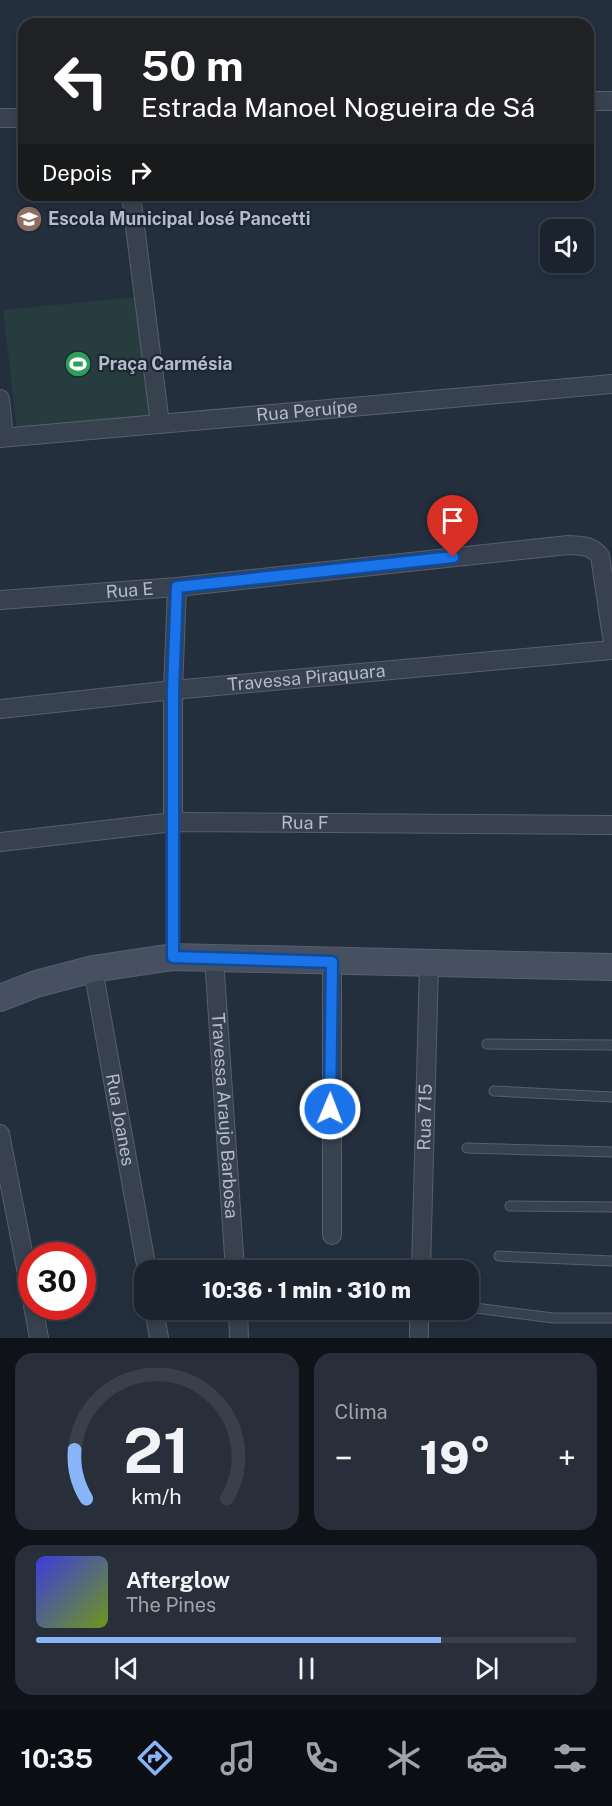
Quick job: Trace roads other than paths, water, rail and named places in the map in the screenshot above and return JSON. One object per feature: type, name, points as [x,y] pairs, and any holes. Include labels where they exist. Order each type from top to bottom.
[{"type":"main road","points":[[0,998],[36,984],[93,969],[173,957],[612,967]]},
{"type":"street","points":[[594,101],[612,100]]},
{"type":"street","points":[[0,118],[18,118]]},
{"type":"street","points":[[132,201],[160,424]]},
{"type":"street","name":"Rua Peruípe","points":[[2,438],[612,384]]},
{"type":"street","points":[[0,399],[2,438]]},
{"type":"street","name":"Rua E","points":[[0,600],[177,587],[568,545],[593,548],[600,556],[612,637]]},
{"type":"street","points":[[173,822],[173,690],[177,587]]},
{"type":"street","name":"Travessa Piraquara","points":[[0,709],[173,690],[612,650]]},
{"type":"street","name":"Rua F","points":[[0,842],[173,822],[612,825]]},
{"type":"street","name":"Travessa Araujo Barbosa","points":[[214,958],[234,1260]]},
{"type":"street","points":[[332,962],[332,1235]]},
{"type":"street","name":"Rua 715","points":[[421,1260],[429,964]]},
{"type":"street","name":"Rua Joanes","points":[[93,969],[145,1260]]},
{"type":"street","points":[[0,1134],[21,1242]]},
{"type":"street","points":[[36,1320],[39,1338]]},
{"type":"street","points":[[156,1320],[159,1338]]},
{"type":"street","points":[[238,1320],[239,1338]]},
{"type":"street","points":[[419,1338],[420,1320]]},
{"type":"lane","points":[[173,822],[173,957]]},
{"type":"lane","points":[[488,1044],[612,1045]]},
{"type":"lane","points":[[494,1091],[612,1096]]},
{"type":"lane","points":[[467,1148],[612,1152]]},
{"type":"lane","points":[[510,1206],[612,1207]]},
{"type":"lane","points":[[499,1256],[612,1262]]},
{"type":"lane","points":[[479,1308],[553,1318],[612,1318]]},
{"type":"place","name":"Escola Municipal José Pancetti","points":[[29,219]]},
{"type":"place","name":"Praça Carmésia","points":[[78,364]]}]
